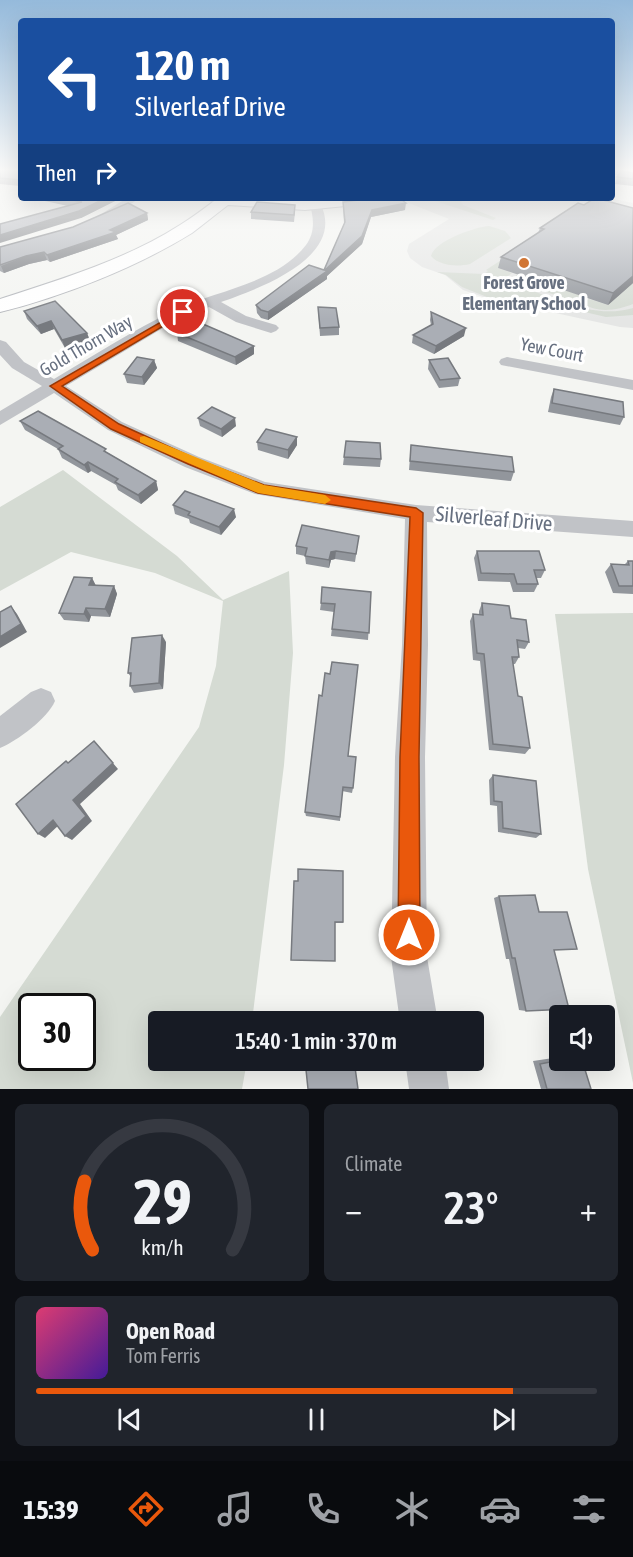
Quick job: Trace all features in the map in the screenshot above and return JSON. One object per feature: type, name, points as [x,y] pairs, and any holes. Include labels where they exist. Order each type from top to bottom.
[{"type":"street","points":[[0,306],[90,276],[134,257],[186,229],[195,220]]},
{"type":"street","name":"Gold Thorn Way","points":[[0,418],[167,321],[270,276],[297,260],[306,252],[318,233],[319,220]]},
{"type":"street","points":[[209,301],[241,319],[271,328]]},
{"type":"street","name":"Silverleaf Drive","points":[[0,345],[18,365],[55,386],[115,426],[192,462],[262,489],[416,513],[633,529]]},
{"type":"street","name":"Yew Court","points":[[507,362],[633,385]]},
{"type":"street","points":[[416,513],[410,757],[409,957],[417,1011]]},
{"type":"street","points":[[0,734],[41,701]]},
{"type":"street","points":[[427,1071],[429,1089]]},
{"type":"shaded area","name":"Forest Grove Elementary School","points":[[448,220],[633,220],[633,328],[486,298],[463,290],[445,275],[422,267],[410,258],[407,251],[409,244]]},
{"type":"shaded area","points":[[489,226],[505,231],[511,238],[470,264],[449,265],[431,256],[439,245],[447,240],[474,229]]},
{"type":"shaded area","points":[[535,238],[521,252],[498,268],[512,273],[507,277],[512,279],[518,274],[536,280],[545,273],[562,289],[582,296],[573,301],[516,282],[510,286],[515,284],[588,309],[618,311],[633,308],[633,315],[606,317],[559,306],[537,306],[487,297],[462,287],[446,275],[437,272],[484,274],[488,271],[486,270]]},
{"type":"shaded area","points":[[633,280],[633,304],[601,310],[583,303],[589,299],[608,305]]},
{"type":"shaded area","points":[[63,470],[177,556],[223,600],[289,571],[293,653],[284,765],[253,1011],[148,1011],[148,1071],[245,1071],[242,1089],[0,1089],[0,1017],[199,727],[216,666],[223,601],[155,573],[71,552],[0,591],[0,507]]},
{"type":"shaded area","points":[[633,613],[633,1083],[588,869],[555,614]]},
{"type":"building","points":[[16,220],[50,220],[0,235],[0,224]]},
{"type":"building","points":[[89,220],[132,220],[110,230],[116,232],[47,255],[44,252],[0,265],[0,247],[73,227]]},
{"type":"building","points":[[345,220],[368,220],[362,236],[325,270],[327,271],[268,312],[256,305],[309,265],[324,270]]},
{"type":"building","points":[[552,220],[633,220],[633,276],[613,293],[501,257],[544,229],[540,228]]},
{"type":"building","points":[[55,301],[87,333],[62,340],[51,321],[37,326],[24,311]]},
{"type":"building","points":[[318,307],[336,308],[339,327],[320,328]]},
{"type":"building","points":[[431,312],[466,328],[436,346],[413,335],[433,324]]},
{"type":"building","points":[[196,321],[254,346],[235,357],[177,333]]},
{"type":"building","points":[[137,357],[154,360],[142,377],[124,374]]},
{"type":"building","points":[[448,358],[460,378],[440,380],[429,360]]},
{"type":"building","points":[[554,389],[623,402],[624,417],[552,403]]},
{"type":"building","points":[[212,407],[235,418],[221,429],[198,418]]},
{"type":"building","points":[[38,411],[106,449],[104,451],[156,481],[138,495],[115,482],[118,479],[88,462],[84,465],[58,449],[63,446],[20,421]]},
{"type":"building","points":[[266,429],[297,437],[288,450],[257,442]]},
{"type":"building","points":[[346,441],[380,443],[381,459],[344,457]]},
{"type":"building","points":[[411,445],[512,457],[514,472],[410,461]]},
{"type":"building","points":[[185,491],[234,509],[219,527],[188,515],[190,512],[173,505]]},
{"type":"building","points":[[302,525],[359,536],[356,554],[331,552],[329,560],[305,556],[307,548],[296,546]]},
{"type":"building","points":[[477,551],[539,551],[545,570],[534,570],[538,584],[517,584],[514,574],[481,573]]},
{"type":"building","points":[[628,561],[633,561],[633,586],[619,586],[611,564],[629,565]]},
{"type":"building","points":[[74,577],[92,578],[89,585],[114,586],[105,609],[86,608],[84,614],[59,613]]},
{"type":"building","points":[[322,587],[371,592],[369,633],[332,629],[335,604],[321,603]]},
{"type":"building","points":[[482,603],[509,606],[511,618],[526,620],[529,642],[517,640],[519,657],[512,657],[518,696],[522,697],[530,748],[493,744],[484,654],[477,653],[473,614],[483,615]]},
{"type":"building","points":[[11,606],[21,624],[0,637],[0,612]]},
{"type":"building","points":[[162,635],[159,683],[130,686],[131,673],[128,673],[132,638]]},
{"type":"building","points":[[332,662],[358,665],[348,756],[356,757],[353,788],[343,787],[340,817],[305,812],[319,695],[322,696],[325,673],[330,674]]},
{"type":"building","points":[[94,741],[113,763],[73,800],[86,816],[65,836],[53,820],[38,834],[16,804],[66,761],[68,763]]},
{"type":"building","points":[[493,775],[536,781],[541,834],[503,828],[502,802],[494,801]]},
{"type":"building","points":[[298,869],[343,871],[343,922],[335,922],[335,961],[291,960],[294,881],[298,881]]},
{"type":"building","points":[[535,895],[539,912],[567,912],[577,949],[554,950],[568,1005],[549,1005],[549,1010],[526,1011],[499,896]]},
{"type":"building","points":[[549,1062],[549,1071],[585,1071],[591,1089],[547,1089],[540,1064]]},
{"type":"building","points":[[306,1071],[356,1071],[358,1089],[308,1089]]},
{"type":"slow traffic","points":[[144,440],[192,462],[262,489],[325,500]]},
{"type":"place","name":"Forest Grove Elementary School","points":[[524,263]]},
{"type":"route","points":[[183,312],[55,386],[115,426],[192,462],[262,489],[416,513],[410,757],[409,935]]}]
